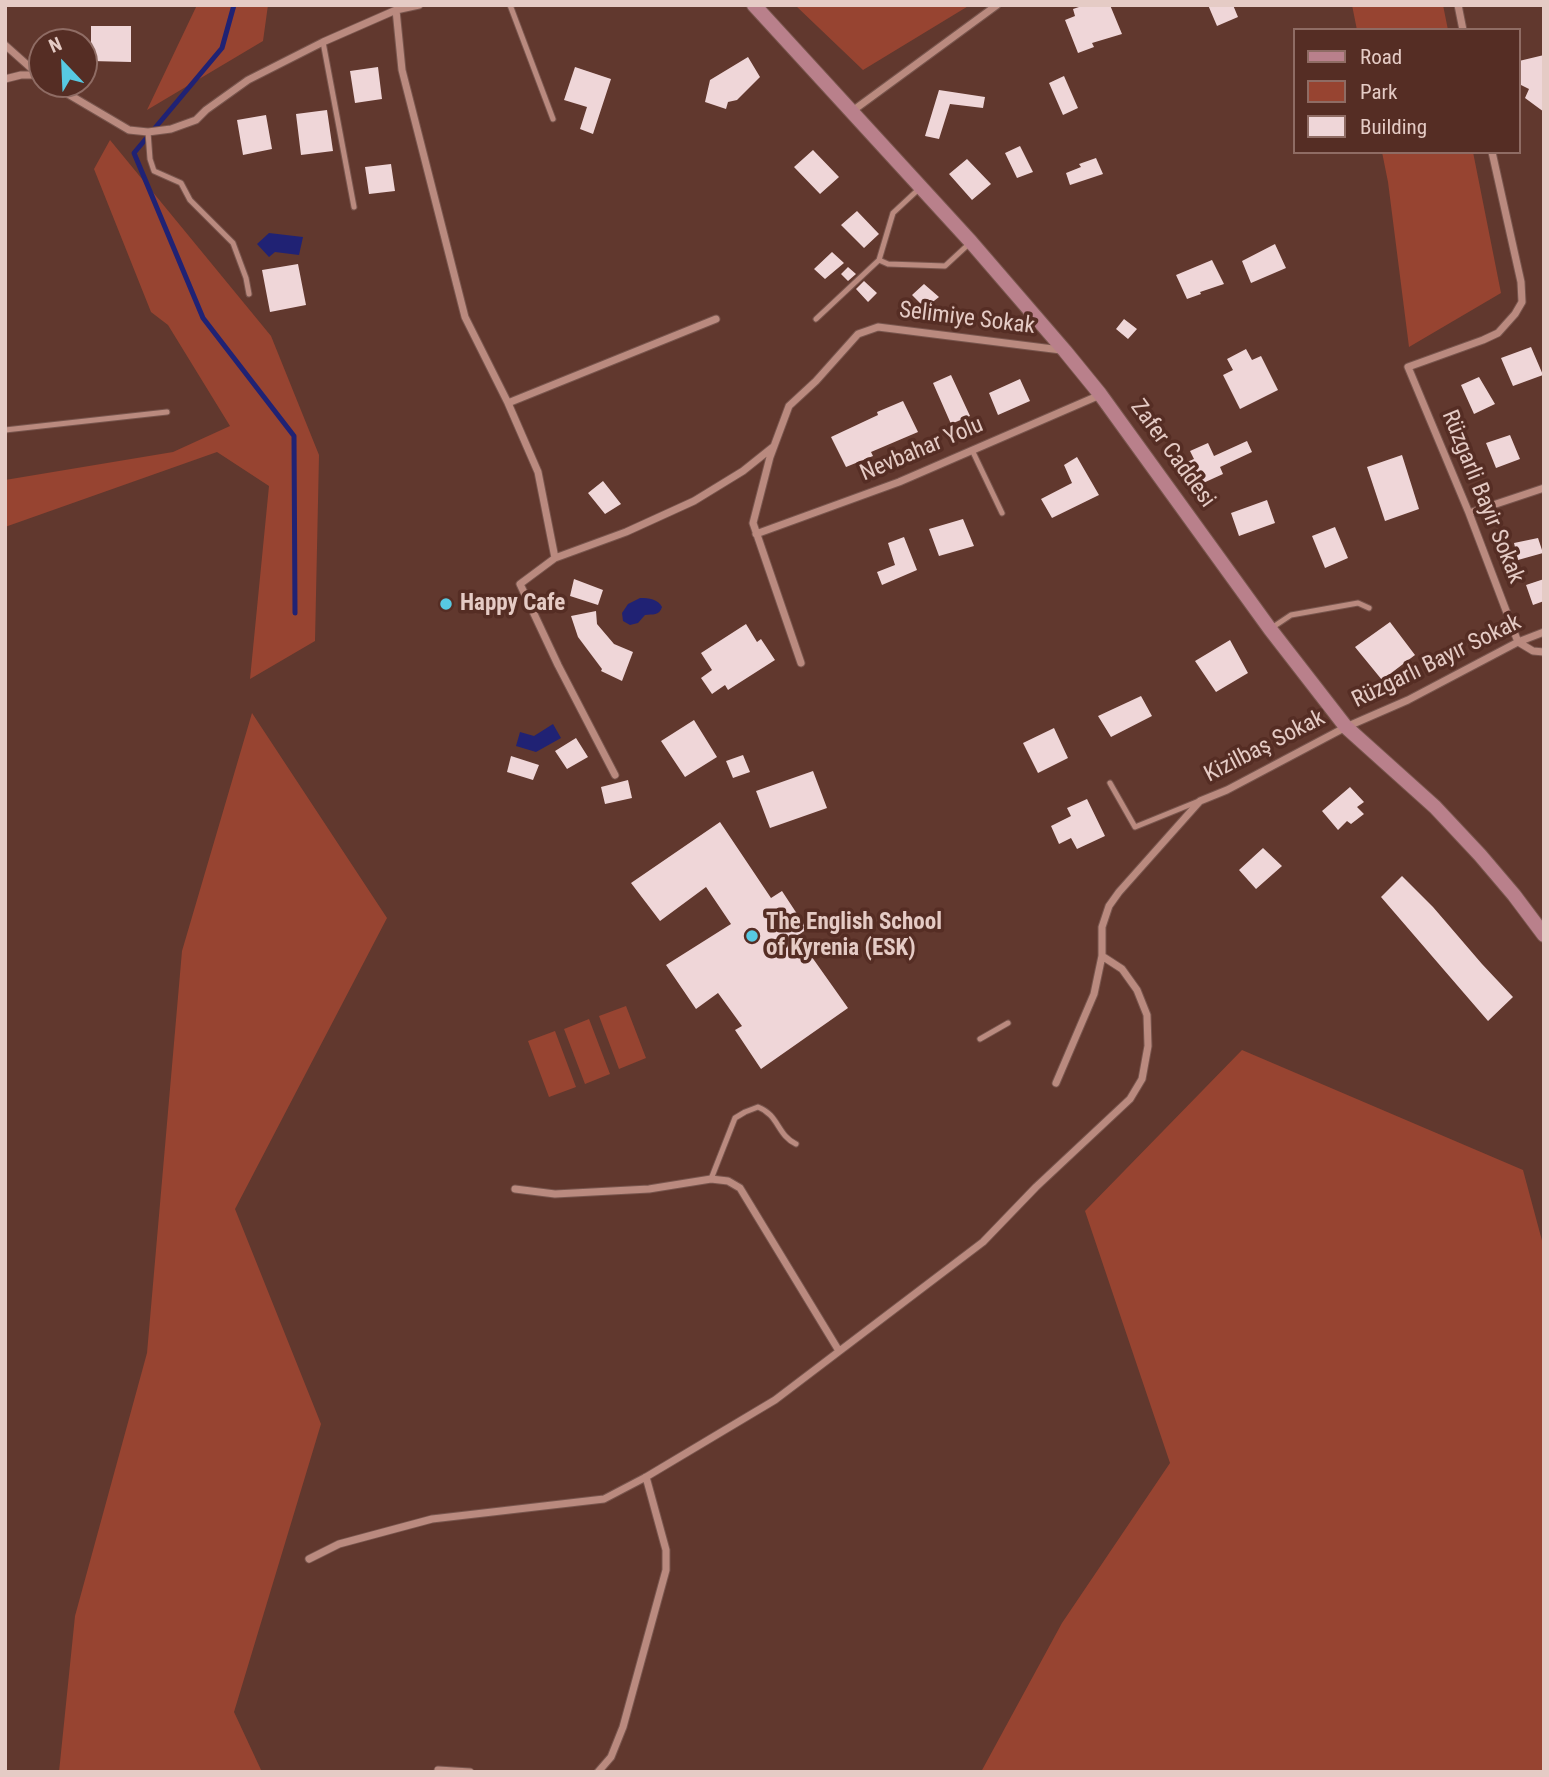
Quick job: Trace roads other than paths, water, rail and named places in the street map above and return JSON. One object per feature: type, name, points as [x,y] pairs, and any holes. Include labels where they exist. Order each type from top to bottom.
[{"type":"street","points":[[75,98],[129,130],[148,132],[171,129],[196,120],[248,80],[323,41],[396,10],[419,5]]},
{"type":"street","name":"Zafer Caddesi","points":[[754,5],[971,242],[1065,351],[1100,394],[1270,629],[1346,727],[1435,807],[1480,855],[1544,935]]},
{"type":"street","points":[[851,112],[997,5]]},
{"type":"street","points":[[1458,5],[1463,28]]},
{"type":"street","points":[[396,10],[402,70],[465,317],[508,403],[538,472],[555,558]]},
{"type":"street","points":[[5,45],[28,66]]},
{"type":"street","points":[[5,79],[28,76]]},
{"type":"street","name":"Rüzgarli Bayir Sokak","points":[[1492,154],[1521,282],[1522,302],[1498,333],[1408,367],[1469,513],[1518,642]]},
{"type":"street","points":[[508,403],[716,319]]},
{"type":"street","name":"Selimiye Sokak","points":[[801,663],[753,523],[770,457],[789,406],[816,381],[858,334],[878,327],[1065,351]]},
{"type":"street","name":"Nevbahar Yolu","points":[[756,534],[899,482],[1100,394]]},
{"type":"street","points":[[615,775],[520,584],[555,558],[626,532],[694,501],[743,471],[775,445]]},
{"type":"street","points":[[1469,513],[1544,488]]},
{"type":"street","name":"Rüzgarlı Bayır Sokak","points":[[1346,727],[1408,700],[1518,642],[1544,632]]},
{"type":"street","points":[[1518,642],[1533,651],[1544,652]]},
{"type":"street","name":"Kizilbaş Sokak","points":[[1200,801],[1227,790],[1346,727]]},
{"type":"street","points":[[1056,1083],[1094,994],[1102,956],[1102,927],[1109,906],[1200,801]]},
{"type":"street","points":[[309,1559],[339,1544],[432,1519],[604,1499],[775,1400],[984,1242],[1036,1187],[1130,1099],[1142,1079],[1148,1046],[1147,1015],[1137,990],[1122,969],[1102,956]]},
{"type":"street","points":[[515,1189],[555,1194],[649,1189],[711,1179],[728,1181],[740,1188],[839,1351]]},
{"type":"street","points":[[598,1772],[611,1757],[623,1727],[666,1570],[666,1550],[646,1477]]},
{"type":"street","points":[[438,1770],[470,1772]]},
{"type":"lane","points":[[510,5],[553,119]]},
{"type":"lane","points":[[323,41],[354,207]]},
{"type":"lane","points":[[148,132],[150,159],[154,171],[181,183],[190,200],[233,243],[246,278],[249,295]]},
{"type":"lane","points":[[816,319],[879,260],[893,213],[920,187]]},
{"type":"lane","points":[[879,260],[888,264],[945,266],[971,242]]},
{"type":"lane","points":[[5,430],[167,412]]},
{"type":"lane","points":[[972,450],[1002,513]]},
{"type":"lane","points":[[1270,629],[1291,615],[1358,603],[1369,608]]},
{"type":"lane","points":[[1110,783],[1135,827],[1200,801]]},
{"type":"lane","points":[[980,1039],[1008,1023]]},
{"type":"lane","points":[[711,1179],[735,1118],[745,1112],[758,1107],[768,1111],[788,1140],[796,1144]]},
{"type":"waterway","points":[[234,5],[222,48],[134,153],[203,318],[294,436],[295,613]]},
{"type":"place","name":"Happy Cafe","points":[[446,604]]},
{"type":"place","name":"The English School of Kyrenia (ESK)","points":[[752,936]]}]
